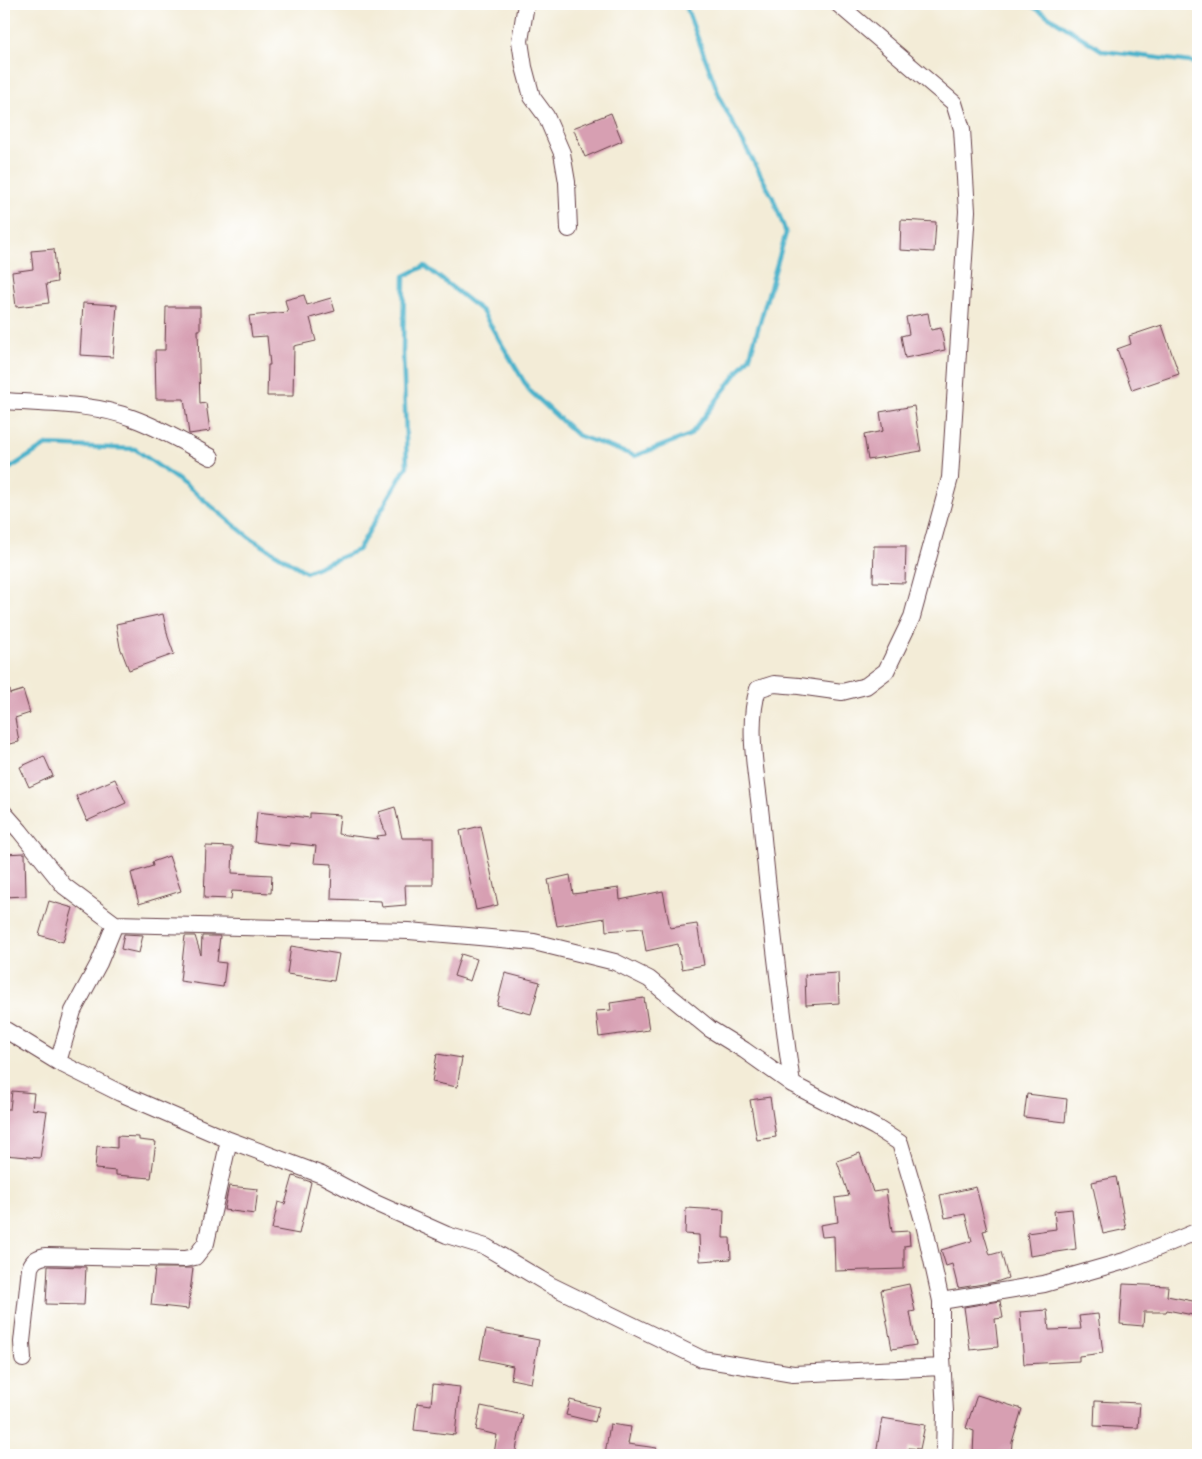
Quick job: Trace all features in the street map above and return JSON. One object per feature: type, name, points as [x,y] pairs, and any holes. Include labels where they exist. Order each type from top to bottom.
[{"type":"street","points":[[526,4],[520,41],[524,67],[532,97],[546,116],[562,153],[567,182],[569,229]]},
{"type":"street","points":[[792,1084],[771,926],[754,744],[754,703],[758,689],[774,684],[842,692],[866,686],[886,671],[912,617],[950,478],[966,210],[962,129],[954,102],[928,82],[838,4]]},
{"type":"street","points":[[4,401],[94,408],[131,418],[173,436],[210,457]]},
{"type":"street","points":[[4,813],[64,886],[115,924],[409,931],[534,942],[615,962],[648,979],[710,1029],[792,1084],[876,1127],[900,1142],[924,1224],[941,1301],[945,1412],[944,1455]]},
{"type":"street","points":[[58,1062],[73,1011],[99,963],[115,924]]},
{"type":"street","points":[[4,1029],[58,1062],[120,1093],[229,1140],[322,1176],[447,1235],[486,1247],[550,1285],[702,1359],[793,1374],[942,1367]]},
{"type":"street","points":[[23,1359],[23,1333],[32,1262],[45,1256],[185,1259],[195,1257],[206,1244],[229,1140]]},
{"type":"street","points":[[941,1301],[1044,1284],[1128,1260],[1198,1231]]},
{"type":"building","points":[[611,113],[622,141],[585,157],[573,128]]},
{"type":"building","points":[[901,220],[936,222],[934,252],[900,250]]},
{"type":"building","points":[[54,249],[57,282],[46,284],[49,303],[16,307],[12,272],[33,269],[31,251]]},
{"type":"building","points":[[304,295],[307,305],[331,298],[335,311],[310,318],[316,341],[294,346],[293,396],[267,396],[268,365],[270,365],[267,336],[252,337],[249,316],[288,312],[285,300]]},
{"type":"building","points":[[83,303],[117,305],[113,357],[80,355]]},
{"type":"building","points":[[166,307],[200,307],[200,330],[198,330],[200,404],[206,403],[210,431],[189,434],[184,399],[156,399],[155,350],[165,350]]},
{"type":"building","points":[[928,313],[931,330],[941,328],[945,350],[905,358],[901,336],[909,334],[906,317]]},
{"type":"building","points":[[1162,325],[1179,374],[1132,390],[1117,349],[1131,344],[1129,336]]},
{"type":"building","points":[[914,406],[921,451],[868,460],[864,435],[883,431],[880,412]]},
{"type":"building","points":[[874,546],[906,546],[905,583],[873,582]]},
{"type":"building","points":[[163,614],[174,654],[129,670],[120,647],[116,624]]},
{"type":"building","points":[[10,690],[10,694],[23,690],[30,713],[15,718],[19,742],[4,745],[4,691]]},
{"type":"building","points":[[44,756],[53,776],[29,787],[20,767]]},
{"type":"building","points":[[115,779],[126,803],[87,821],[76,796]]},
{"type":"building","points":[[395,807],[402,838],[433,838],[433,885],[405,885],[406,905],[382,907],[381,901],[331,899],[332,864],[314,863],[316,846],[290,843],[290,846],[254,842],[257,812],[310,818],[310,813],[340,815],[338,834],[378,839],[377,836],[386,835],[379,812]]},
{"type":"building","points":[[481,826],[498,905],[476,910],[460,831]]},
{"type":"building","points":[[206,846],[233,847],[232,873],[272,875],[271,893],[232,891],[231,899],[204,898]]},
{"type":"building","points":[[25,853],[26,896],[4,897],[4,854]]},
{"type":"building","points":[[169,856],[181,891],[139,904],[131,873],[153,866],[152,862]]},
{"type":"building","points":[[570,875],[573,894],[619,888],[620,900],[663,891],[670,928],[697,924],[704,965],[682,969],[678,944],[646,951],[642,928],[606,931],[605,918],[557,926],[548,880]]},
{"type":"building","points":[[49,901],[73,908],[63,942],[39,935]]},
{"type":"building","points":[[124,934],[143,935],[139,953],[121,949]]},
{"type":"building","points":[[185,936],[195,936],[201,955],[202,936],[220,936],[217,962],[226,963],[223,987],[180,981]]},
{"type":"building","points":[[291,946],[339,954],[334,981],[287,974]]},
{"type":"building","points":[[461,954],[477,959],[470,981],[454,976]]},
{"type":"building","points":[[505,973],[540,982],[531,1014],[497,1005]]},
{"type":"building","points":[[838,973],[839,1003],[806,1005],[805,975]]},
{"type":"building","points":[[644,998],[649,1030],[599,1037],[596,1011],[611,1010],[610,1003]]},
{"type":"building","points":[[437,1054],[462,1058],[457,1087],[432,1082]]},
{"type":"building","points":[[12,1091],[34,1093],[32,1109],[47,1111],[40,1158],[4,1155],[4,1109],[10,1109]]},
{"type":"building","points":[[1027,1094],[1067,1099],[1065,1122],[1024,1117]]},
{"type":"building","points":[[770,1097],[776,1137],[757,1140],[750,1100]]},
{"type":"building","points":[[117,1136],[139,1137],[139,1140],[156,1142],[151,1178],[116,1175],[116,1171],[95,1169],[97,1146],[117,1148]]},
{"type":"building","points":[[860,1153],[873,1192],[886,1190],[892,1232],[909,1231],[910,1245],[904,1246],[904,1269],[835,1271],[834,1236],[822,1237],[820,1225],[838,1222],[835,1198],[849,1196],[837,1161]]},
{"type":"building","points":[[293,1176],[311,1182],[299,1234],[272,1229],[278,1202],[285,1204]]},
{"type":"building","points":[[1116,1177],[1126,1229],[1103,1234],[1092,1182]]},
{"type":"building","points":[[229,1186],[258,1189],[255,1214],[224,1210]]},
{"type":"building","points":[[976,1187],[987,1230],[983,1231],[990,1255],[1001,1252],[1008,1278],[996,1282],[958,1288],[952,1264],[946,1266],[941,1250],[972,1241],[965,1214],[945,1218],[940,1195]]},
{"type":"building","points":[[686,1208],[724,1210],[723,1238],[730,1238],[731,1259],[700,1261],[699,1235],[685,1234]]},
{"type":"building","points":[[1072,1209],[1076,1249],[1030,1256],[1027,1233],[1056,1229],[1054,1211]]},
{"type":"building","points":[[48,1266],[86,1267],[84,1305],[46,1304]]},
{"type":"building","points":[[155,1268],[193,1268],[188,1309],[151,1305]]},
{"type":"building","points":[[909,1284],[915,1311],[910,1312],[916,1345],[892,1349],[881,1290]]},
{"type":"building","points":[[1123,1284],[1168,1286],[1167,1296],[1198,1302],[1198,1316],[1167,1310],[1166,1312],[1144,1312],[1143,1326],[1120,1324]]},
{"type":"building","points":[[1000,1301],[1003,1318],[995,1319],[998,1347],[970,1350],[964,1307]]},
{"type":"building","points":[[1047,1310],[1049,1330],[1081,1329],[1079,1316],[1098,1314],[1103,1353],[1079,1356],[1079,1361],[1024,1364],[1020,1312]]},
{"type":"building","points":[[486,1330],[539,1340],[531,1383],[511,1379],[513,1366],[480,1359]]},
{"type":"building","points":[[433,1384],[460,1387],[455,1435],[414,1430],[417,1403],[431,1405]]},
{"type":"building","points":[[977,1395],[1022,1409],[1012,1442],[1011,1455],[973,1455],[974,1431],[966,1428]]},
{"type":"building","points":[[570,1400],[599,1407],[595,1422],[566,1415]]},
{"type":"building","points":[[1095,1401],[1140,1403],[1138,1428],[1094,1426]]},
{"type":"building","points":[[481,1406],[523,1415],[515,1455],[494,1454],[497,1435],[476,1430]]},
{"type":"building","points":[[882,1418],[925,1425],[920,1449],[909,1448],[907,1455],[876,1455]]},
{"type":"building","points":[[610,1424],[631,1427],[628,1444],[657,1448],[657,1455],[605,1455]]},
{"type":"waterway","points":[[4,483],[7,470],[46,445],[135,449],[193,491],[250,538],[306,572],[358,550],[407,466],[403,352],[404,276],[425,266],[482,311],[529,390],[577,435],[635,456],[690,435],[750,356],[786,233],[773,198],[722,103],[685,4]]},
{"type":"waterway","points":[[1029,4],[1103,51],[1198,63]]}]
